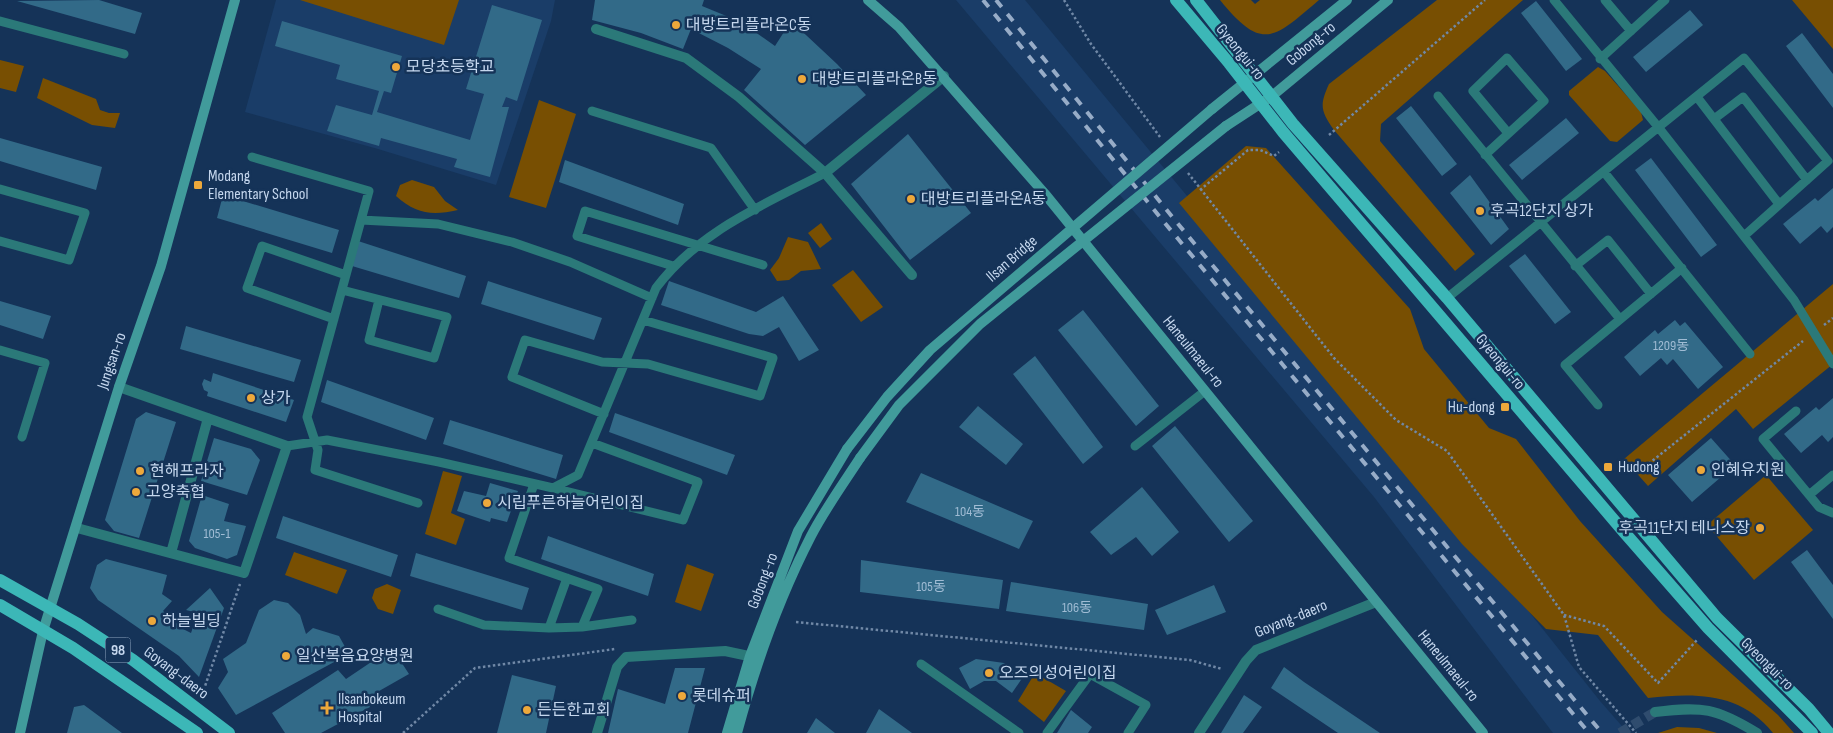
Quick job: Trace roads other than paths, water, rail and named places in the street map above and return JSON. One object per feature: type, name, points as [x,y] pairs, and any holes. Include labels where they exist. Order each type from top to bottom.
[{"type":"main road","name":"Jungsan-ro","points":[[20,733],[43,631],[77,528],[119,387],[161,266],[235,0]]},
{"type":"main road","name":"Haneulmaeul-ro","points":[[868,0],[899,27],[944,76],[1045,194],[1483,733]]},
{"type":"main road","name":"Gyeongui-ro","points":[[1176,0],[1260,103],[1624,532],[1708,628],[1812,733]]},
{"type":"main road","name":"Gyeongui-ro","points":[[1196,0],[1293,124],[1447,298],[1717,618],[1809,709],[1829,733]]},
{"type":"main road","name":"Gobong-ro","points":[[1212,109],[1347,0]]},
{"type":"main road","name":"Gobong-ro","points":[[1226,126],[1272,96],[1388,0]]},
{"type":"main road","name":"Ilsan Bridge","points":[[847,449],[887,397],[930,350],[1212,109]]},
{"type":"main road","name":"Ilsan Bridge","points":[[860,458],[899,405],[980,324],[1226,126]]},
{"type":"main road","name":"Gobong-ro","points":[[727,733],[750,656],[798,531],[847,449]]},
{"type":"main road","name":"Gobong-ro","points":[[737,733],[792,575],[812,535],[860,458]]},
{"type":"main road","name":"Goyang-daero","points":[[0,580],[78,624],[133,660],[228,733]]},
{"type":"main road","points":[[0,605],[73,648],[198,733]]},
{"type":"street","points":[[596,30],[686,58],[739,98],[825,174],[912,275]]},
{"type":"street","points":[[825,174],[944,76]]},
{"type":"street","points":[[77,528],[244,573],[287,446],[119,387]]},
{"type":"street","points":[[171,553],[208,418]]},
{"type":"street","name":"Goyang-daero","points":[[1199,733],[1246,660],[1256,650],[1376,602]]},
{"type":"street","points":[[597,733],[617,667],[626,658],[725,651],[762,658]]},
{"type":"street","points":[[1655,712],[1693,708],[1728,715],[1757,733]]},
{"type":"lane","points":[[1554,0],[1600,59],[1659,128],[1794,300],[1833,364]]},
{"type":"lane","points":[[1605,0],[1631,31]]},
{"type":"lane","points":[[1600,59],[1665,0]]},
{"type":"lane","points":[[0,21],[124,54]]},
{"type":"lane","points":[[1486,155],[1544,101],[1507,58],[1472,91],[1508,133]]},
{"type":"lane","points":[[1447,298],[1744,58],[1828,161],[1744,236]]},
{"type":"lane","points":[[1438,96],[1540,224],[1620,320]]},
{"type":"lane","points":[[1697,97],[1780,204]]},
{"type":"lane","points":[[1714,119],[1742,97],[1807,180]]},
{"type":"lane","points":[[592,111],[711,148],[755,210]]},
{"type":"lane","points":[[252,157],[369,191],[307,417],[318,450],[316,470],[418,503]]},
{"type":"lane","points":[[1604,172],[1750,354]]},
{"type":"lane","points":[[553,488],[578,475],[656,288],[673,266],[718,229],[825,174]]},
{"type":"lane","points":[[0,189],[85,213],[68,260],[0,241]]},
{"type":"lane","points":[[673,266],[577,236],[585,211],[696,246],[763,264]]},
{"type":"lane","points":[[361,220],[438,224],[512,242],[570,262],[652,298]]},
{"type":"lane","points":[[1575,266],[1608,240],[1651,294]]},
{"type":"lane","points":[[334,319],[247,288],[262,246],[346,275]]},
{"type":"lane","points":[[1598,405],[1566,365],[1682,268]]},
{"type":"lane","points":[[342,290],[446,317],[434,358],[369,340],[378,300]]},
{"type":"lane","points":[[604,414],[512,377],[525,340],[602,362],[648,364],[760,396],[773,358],[643,320]]},
{"type":"lane","points":[[0,350],[46,363],[22,437]]},
{"type":"lane","points":[[1135,446],[1205,391]]},
{"type":"lane","points":[[1796,411],[1763,439],[1819,507],[1833,513]]},
{"type":"lane","points":[[287,446],[316,441],[336,442],[553,488],[683,520],[698,482],[592,442]]},
{"type":"lane","points":[[1809,496],[1833,475]]},
{"type":"lane","points":[[534,484],[509,558],[598,588],[582,627]]},
{"type":"lane","points":[[550,628],[567,578]]},
{"type":"lane","points":[[438,609],[484,625],[550,628],[582,627],[632,620]]},
{"type":"lane","points":[[921,664],[1019,733]]},
{"type":"lane","points":[[1047,733],[1090,674],[1146,705],[1128,733]]},
{"type":"tunnel","points":[[1620,733],[1655,712]]},
{"type":"railway","points":[[983,0],[1164,222],[1589,733]]},
{"type":"railway","points":[[996,0],[1174,219],[1602,733]]},
{"type":"place","name":"대방트리플라온C동","points":[[676,25]]},
{"type":"place","name":"모당초등학교","points":[[396,67]]},
{"type":"place","name":"대방트리플라온B동","points":[[802,79]]},
{"type":"place","name":"Modang Elementary School","points":[[198,185]]},
{"type":"place","name":"대방트리플라온A동","points":[[911,199]]},
{"type":"place","name":"후곡12단지 상가","points":[[1480,211]]},
{"type":"place","name":"상가","points":[[251,398]]},
{"type":"place","name":"Hu-dong","points":[[1505,407]]},
{"type":"place","name":"Hudong","points":[[1608,467]]},
{"type":"place","name":"인혜유치원","points":[[1701,470]]},
{"type":"place","name":"현해프라자","points":[[140,471]]},
{"type":"place","name":"고양축협","points":[[136,492]]},
{"type":"place","name":"시립푸른하늘어린이집","points":[[487,503]]},
{"type":"place","name":"후곡11단지 테니스장","points":[[1760,528]]},
{"type":"place","name":"하늘빌딩","points":[[152,621]]},
{"type":"place","name":"일산복음요양병원","points":[[286,656]]},
{"type":"place","name":"오즈의성어린이집","points":[[989,673]]},
{"type":"place","name":"롯데슈퍼","points":[[682,696]]},
{"type":"place","name":"Ilsanbokeum Hospital","points":[[327,708]]},
{"type":"place","name":"든든한교회","points":[[527,710]]}]
